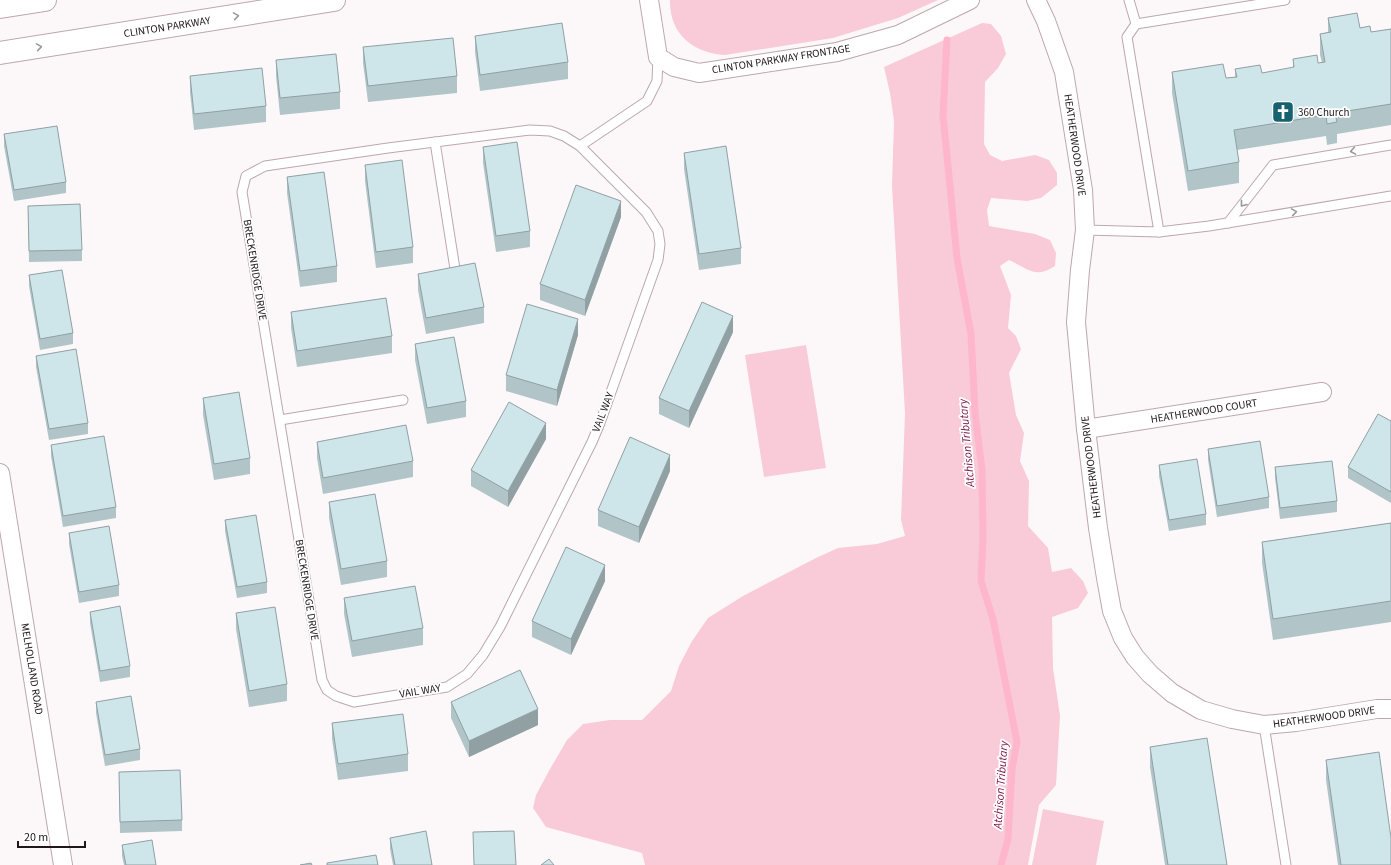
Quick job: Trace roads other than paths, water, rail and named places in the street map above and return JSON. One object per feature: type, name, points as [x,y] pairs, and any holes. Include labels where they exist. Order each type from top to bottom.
[{"type":"main road","points":[[0,7],[45,0]]},
{"type":"main road","name":"CLINTON PARKWAY","points":[[0,53],[334,0]]},
{"type":"street","points":[[649,0],[658,58]]},
{"type":"street","name":"CLINTON PARKWAY FRONTAGE","points":[[658,58],[674,68],[699,73],[838,52],[898,35],[970,0]]},
{"type":"street","name":"HEATHERWOOD DRIVE","points":[[1036,0],[1052,34],[1064,72],[1083,190],[1085,230],[1076,322],[1086,429],[1098,528],[1112,611],[1123,638],[1135,657],[1150,674],[1172,693],[1201,710],[1232,719],[1264,725],[1296,722],[1377,709],[1391,709]]},
{"type":"street","name":"HEATHERWOOD COURT","points":[[1086,429],[1322,392]]},
{"type":"street","name":"MELHOLLAND ROAD","points":[[0,473],[63,865]]},
{"type":"lane","points":[[1129,0],[1136,24]]},
{"type":"lane","points":[[1159,232],[1127,37],[1136,24],[1285,0]]},
{"type":"lane","points":[[580,146],[647,101],[657,82],[658,58]]},
{"type":"lane","name":"BRECKENRIDGE DRIVE","points":[[336,696],[327,690],[322,680],[242,192],[246,176],[265,166],[530,130],[550,131],[564,136],[580,146]]},
{"type":"lane","points":[[435,142],[455,270]]},
{"type":"lane","points":[[1228,222],[1273,165],[1391,145]]},
{"type":"lane","name":"VAIL WAY","points":[[336,696],[354,702],[446,687],[467,674],[484,656],[500,627],[592,442],[658,260],[660,244],[658,231],[646,212],[580,146]]},
{"type":"lane","points":[[1085,230],[1159,232],[1391,196]]},
{"type":"lane","points":[[280,420],[403,400]]},
{"type":"lane","points":[[1264,725],[1286,865]]},
{"type":"waterway","name":"Atchison Tributary","points":[[947,40],[943,115],[957,258],[971,334],[975,413],[982,470],[983,538],[981,581],[993,619],[1017,742],[1012,769],[1008,839],[1001,865]]},
{"type":"place","name":"360 Church","points":[[1283,112]]}]
